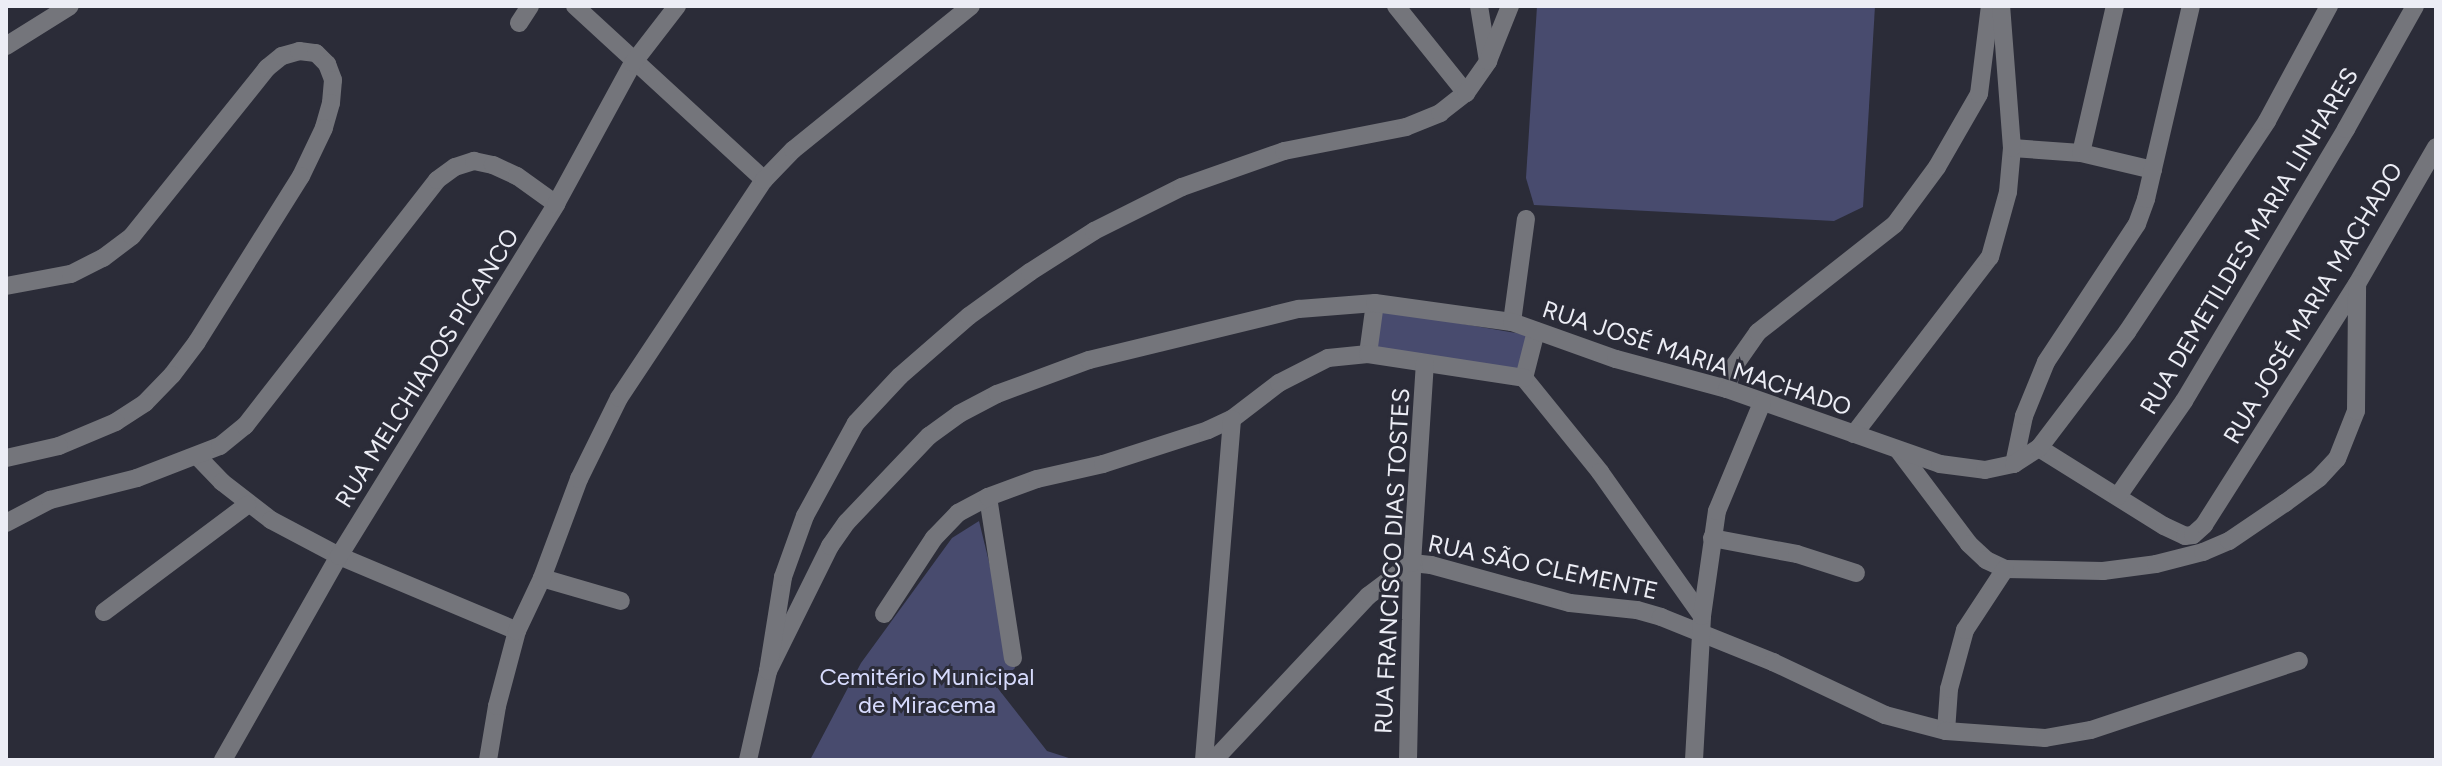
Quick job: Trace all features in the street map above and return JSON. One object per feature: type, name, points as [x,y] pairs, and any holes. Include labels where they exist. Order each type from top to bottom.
[{"type":"street","points":[[6,46],[70,6]]},
{"type":"street","points":[[519,23],[530,6]]},
{"type":"street","points":[[575,6],[633,63],[764,180]]},
{"type":"street","name":"RUA MELCHIADOS PICANCO","points":[[223,760],[339,556],[556,204],[633,63],[677,6]]},
{"type":"street","points":[[488,760],[497,706],[517,631],[542,578],[579,479],[619,398],[764,180],[793,150],[971,6]]},
{"type":"street","points":[[1396,6],[1466,93]]},
{"type":"street","points":[[1479,6],[1488,61]]},
{"type":"street","points":[[748,760],[768,671],[783,577],[805,516],[856,423],[891,385],[969,316],[1094,231],[1182,187],[1284,151],[1406,127],[1440,113],[1466,93],[1488,61],[1510,6]]},
{"type":"street","points":[[1727,389],[1732,369],[1758,332],[1895,224],[1937,167],[1979,94],[1990,6]]},
{"type":"street","points":[[1854,434],[1990,257],[2008,192],[2012,148],[2001,6]]},
{"type":"street","points":[[2081,153],[2115,6]]},
{"type":"street","points":[[2008,466],[2039,448],[2127,332],[2267,121],[2329,6]]},
{"type":"street","name":"RUA DEMETILDES MARIA LINHARES","points":[[2118,496],[2184,401],[2415,6]]},
{"type":"street","points":[[2008,466],[2031,391],[2070,323],[2137,224],[2153,170],[2185,7]]},
{"type":"street","points":[[6,286],[71,274],[103,258],[132,236],[267,68],[282,56],[299,51],[316,53],[327,64],[333,80],[331,103],[301,176],[197,342],[172,375],[145,403],[116,422],[59,446],[6,458]]},
{"type":"street","name":"RUA JOSÉ MARIA MACHADO","points":[[2118,496],[2185,536],[2193,535],[2204,525],[2357,284],[2436,147]]},
{"type":"street","points":[[2012,148],[2081,153],[2153,170]]},
{"type":"street","points":[[6,523],[50,500],[137,478],[220,446],[245,426],[437,180],[455,167],[474,161],[493,165],[517,176],[556,204]]},
{"type":"street","points":[[1512,322],[1526,219]]},
{"type":"street","points":[[1899,451],[1969,544],[1986,560],[2005,569],[2036,573],[2103,571],[2156,564],[2203,552],[2229,541],[2319,478],[2337,459],[2356,411],[2357,284]]},
{"type":"street","points":[[1368,354],[1375,303]]},
{"type":"street","name":"RUA JOSÉ MARIA MACHADO","points":[[768,671],[830,546],[847,522],[929,436],[959,414],[997,394],[1089,360],[1239,320],[1328,305],[1375,303],[1512,322],[1616,359],[1727,389],[1899,451],[1956,467],[2008,466]]},
{"type":"street","points":[[1524,378],[1536,331]]},
{"type":"street","points":[[884,614],[934,538],[958,513],[988,497],[1037,479],[1103,464],[1183,440],[1232,419],[1256,398],[1328,358],[1368,354],[1524,378],[1600,472],[1701,625]]},
{"type":"street","name":"RUA FRANCISCO DIAS TOSTES","points":[[1408,760],[1412,563],[1425,363]]},
{"type":"street","points":[[1694,760],[1701,625],[1717,511],[1762,403]]},
{"type":"street","points":[[1204,760],[1232,419]]},
{"type":"street","points":[[2039,448],[2118,496]]},
{"type":"street","points":[[198,457],[247,505],[339,556],[517,631]]},
{"type":"street","points":[[988,497],[1013,658]]},
{"type":"street","points":[[104,612],[247,505]]},
{"type":"street","points":[[1712,538],[1797,554],[1856,573]]},
{"type":"street","name":"RUA SÃO CLEMENTE","points":[[1214,760],[1368,596],[1412,563],[1431,565],[1570,603],[1637,610],[1701,625],[1885,715],[1946,731],[2045,738],[2091,730],[2299,661]]},
{"type":"street","points":[[1946,731],[1949,689],[1965,630],[2005,569]]},
{"type":"street","points":[[542,578],[621,601]]},
{"type":"green space","points":[[1537,6],[1875,6],[1863,207],[1834,221],[1534,205],[1526,178]]},
{"type":"green space","points":[[1376,309],[1527,335],[1515,379],[1372,352]]},
{"type":"green space","name":"Cemitério Municipal de Miracema","points":[[979,521],[1015,668],[996,686],[1047,751],[1075,760],[810,760],[861,663],[952,538]]}]
